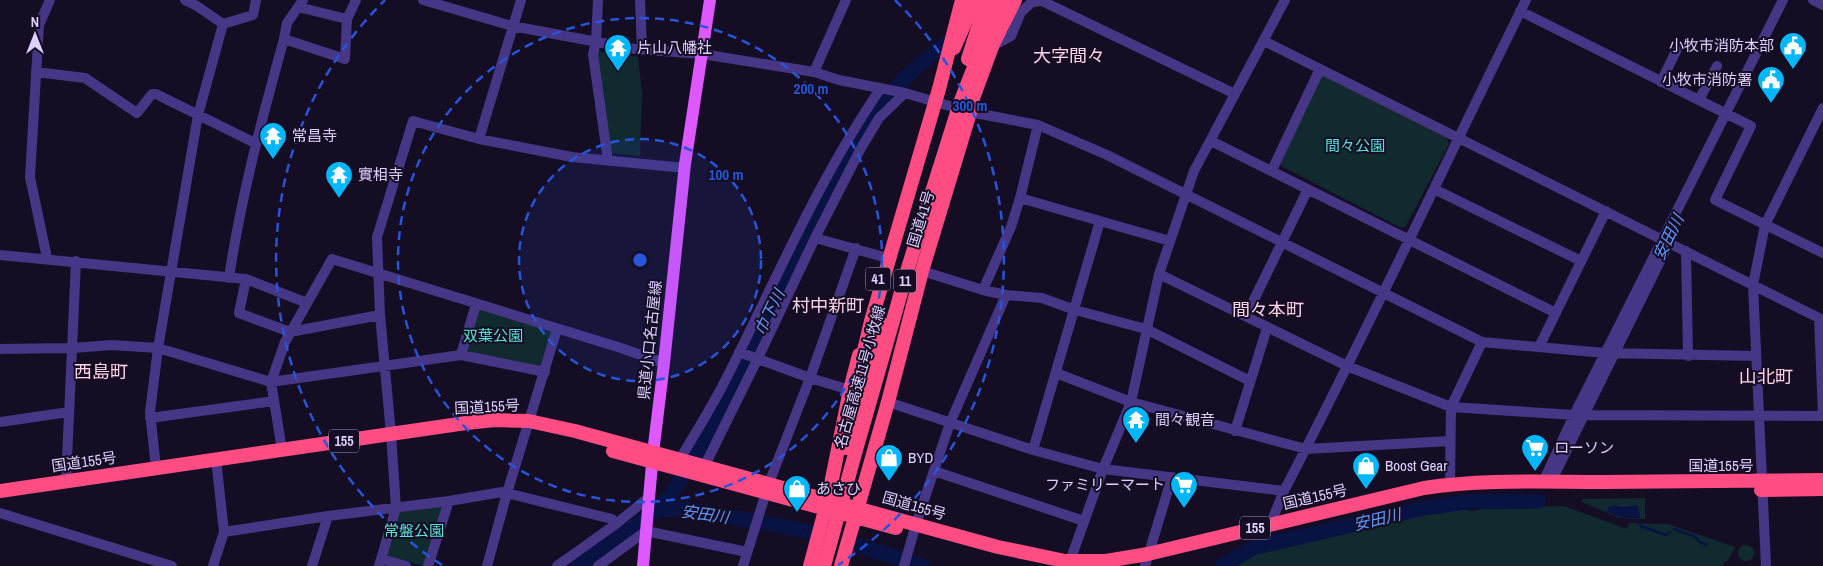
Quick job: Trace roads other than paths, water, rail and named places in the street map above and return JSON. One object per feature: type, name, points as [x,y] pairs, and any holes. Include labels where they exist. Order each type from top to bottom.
[{"type":"highway","points":[[846,447],[848,417],[871,321],[939,89],[962,0]]},
{"type":"highway","name":"国道41号","points":[[810,566],[827,504],[850,390],[884,257],[908,184],[931,101],[975,0]]},
{"type":"highway","name":"11","points":[[846,447],[914,224],[987,0]]},
{"type":"highway","name":"名古屋高速11号小牧線","points":[[824,566],[908,268],[960,103],[1000,0]]},
{"type":"highway","points":[[908,268],[938,203],[987,59],[1014,0]]},
{"type":"highway","name":"国道41号","points":[[841,566],[888,402],[922,271],[970,112],[1014,0]]},
{"type":"highway","name":"国道155号","points":[[0,499],[216,463],[391,438],[485,421],[575,431],[653,458],[690,465],[915,528],[1039,566]]},
{"type":"highway","name":"国道155号","points":[[0,491],[156,468],[216,463],[282,450],[391,438]]},
{"type":"highway","name":"名古屋高速11号小牧線","points":[[815,566],[846,447]]},
{"type":"highway","name":"国道155号","points":[[915,528],[1067,563],[1146,561],[1443,495],[1474,492],[1762,486],[1823,480]]},
{"type":"highway","name":"国道155号","points":[[1128,566],[1270,525],[1424,488],[1450,484],[1547,482],[1823,489]]},
{"type":"main road","name":"県道小口名古屋線","points":[[643,566],[685,168],[710,0]]},
{"type":"street","points":[[47,258],[30,177],[39,25],[50,0]]},
{"type":"street","points":[[185,0],[223,24]]},
{"type":"street","points":[[223,24],[253,15],[256,0]]},
{"type":"street","points":[[284,39],[345,59],[347,20],[356,0]]},
{"type":"street","points":[[423,0],[512,26],[642,50],[702,54],[814,72],[839,80],[905,93],[970,112],[1038,125],[1107,155],[1185,196],[1282,242],[1382,294],[1482,342],[1610,353],[1756,356]]},
{"type":"street","points":[[480,139],[521,0]]},
{"type":"street","points":[[598,0],[596,42],[593,54],[608,161]]},
{"type":"street","points":[[640,0],[642,50]]},
{"type":"street","points":[[814,72],[846,0]]},
{"type":"street","points":[[1067,563],[1131,402],[1159,274],[1194,171],[1286,0]]},
{"type":"street","points":[[1270,525],[1284,491],[1410,239],[1526,0]]},
{"type":"street","points":[[1547,482],[1584,415],[1610,353],[1783,0]]},
{"type":"street","points":[[1813,0],[1823,5]]},
{"type":"street","points":[[996,44],[1010,36],[1022,12],[1032,2],[1042,1],[1236,94]]},
{"type":"street","points":[[229,278],[236,227],[255,143],[288,23],[301,4],[347,20]]},
{"type":"street","points":[[1520,11],[1751,126],[1715,200],[1822,250]]},
{"type":"street","points":[[156,468],[150,418],[158,348],[198,114],[223,24]]},
{"type":"street","points":[[1159,274],[1347,366],[1451,407],[1574,415],[1759,414],[1823,416],[1821,319],[1264,41]]},
{"type":"street","points":[[1661,82],[1679,45]]},
{"type":"street","points":[[1699,100],[1717,66]]},
{"type":"street","points":[[1272,170],[1320,70]]},
{"type":"street","points":[[36,72],[85,78],[137,112],[152,94],[156,94],[255,143]]},
{"type":"street","points":[[690,465],[739,352],[799,230],[844,146],[881,88]]},
{"type":"street","points":[[690,465],[756,359],[860,150],[879,118],[905,93]]},
{"type":"street","points":[[1766,566],[1753,285],[1765,225],[1823,108]]},
{"type":"street","points":[[406,566],[380,562],[396,508],[380,315],[377,237],[413,121],[480,139],[572,157],[685,168]]},
{"type":"street","points":[[983,290],[1011,227],[1038,125]]},
{"type":"street","points":[[1211,141],[1556,313]]},
{"type":"street","points":[[1246,316],[1308,189]]},
{"type":"street","points":[[1434,189],[1581,261]]},
{"type":"street","points":[[1020,198],[1170,241]]},
{"type":"street","points":[[1539,347],[1606,211]]},
{"type":"street","points":[[1033,450],[1100,221]]},
{"type":"street","points":[[815,238],[884,257]]},
{"type":"street","points":[[743,566],[768,488],[810,378],[856,248]]},
{"type":"street","points":[[1686,251],[1688,356]]},
{"type":"street","points":[[0,255],[47,258],[246,279],[307,303]]},
{"type":"street","points":[[282,450],[271,382],[285,342],[332,259],[664,363]]},
{"type":"street","points":[[66,481],[76,261]]},
{"type":"street","points":[[922,271],[983,290],[1006,295],[1042,298],[1075,310],[1146,329],[1250,381]]},
{"type":"street","points":[[246,279],[239,313],[290,332],[380,315]]},
{"type":"street","points":[[904,566],[950,423],[1006,295]]},
{"type":"street","points":[[461,355],[476,304]]},
{"type":"street","points":[[1235,431],[1268,328]]},
{"type":"street","points":[[487,566],[557,329]]},
{"type":"street","points":[[1450,484],[1451,407],[1482,342]]},
{"type":"street","points":[[0,349],[73,348],[112,345],[158,348],[271,382],[461,355],[545,372]]},
{"type":"street","points":[[739,352],[810,378],[850,390]]},
{"type":"street","points":[[1547,482],[1574,415],[1610,353]]},
{"type":"street","points":[[1056,373],[1131,402],[1306,449],[1450,441]]},
{"type":"street","points":[[150,418],[274,401]]},
{"type":"street","points":[[888,402],[1033,450],[1103,470],[1284,491]]},
{"type":"street","points":[[0,422],[69,412]]},
{"type":"street","points":[[213,566],[224,532],[216,463]]},
{"type":"street","points":[[934,471],[1084,521]]},
{"type":"street","points":[[1146,561],[1172,477]]},
{"type":"street","points":[[224,532],[502,492],[612,519],[616,524]]},
{"type":"street","points":[[557,566],[616,524],[649,497]]},
{"type":"street","points":[[428,566],[449,501]]},
{"type":"street","points":[[0,512],[172,566]]},
{"type":"street","points":[[312,566],[328,516]]},
{"type":"street","points":[[598,566],[646,531],[747,552]]},
{"type":"waterway","name":"巾下川","points":[[578,566],[657,510],[670,496],[709,434],[801,247],[861,136],[894,90],[913,70],[946,43]]},
{"type":"waterway","name":"安田川","points":[[1222,566],[1253,548],[1424,508],[1465,502],[1538,501]]},
{"type":"waterway","name":"安田川","points":[[657,510],[687,509],[752,521]]},
{"type":"waterway","name":"安田川","points":[[761,522],[810,532]]},
{"type":"waterway","points":[[1640,523],[1641,526],[1666,535],[1670,532]]},
{"type":"waterway","points":[[1674,529],[1694,536],[1700,542],[1707,545]]},
{"type":"waterway","name":"安田川","points":[[859,546],[901,559]]},
{"type":"waterway","name":"安田川","points":[[909,562],[923,566]]},
{"type":"place","name":"小牧市消防本部","points":[[1793,70]]},
{"type":"place","name":"片山八幡社","points":[[618,72]]},
{"type":"place","name":"小牧市消防署","points":[[1771,104]]},
{"type":"place","name":"常昌寺","points":[[273,160]]},
{"type":"place","name":"實相寺","points":[[339,199]]},
{"type":"place","name":"間々観音","points":[[1136,444]]},
{"type":"place","name":"ローソン","points":[[1535,472]]},
{"type":"place","name":"BYD","points":[[889,482]]},
{"type":"place","name":"Boost Gear","points":[[1366,490]]},
{"type":"place","name":"ファミリーマート","points":[[1184,509]]},
{"type":"place","name":"あさひ","points":[[797,513]]},
{"type":"district","name":"大字間々","points":[[1069,56]]},
{"type":"district","name":"村中新町","points":[[828,306]]},
{"type":"district","name":"間々本町","points":[[1268,310]]},
{"type":"district","name":"西島町","points":[[101,372]]},
{"type":"district","name":"山北町","points":[[1766,377]]},
{"type":"park label","name":"間々公園","points":[[1355,146]]},
{"type":"park label","name":"双葉公園","points":[[493,336]]},
{"type":"park label","name":"常盤公園","points":[[414,531]]}]
